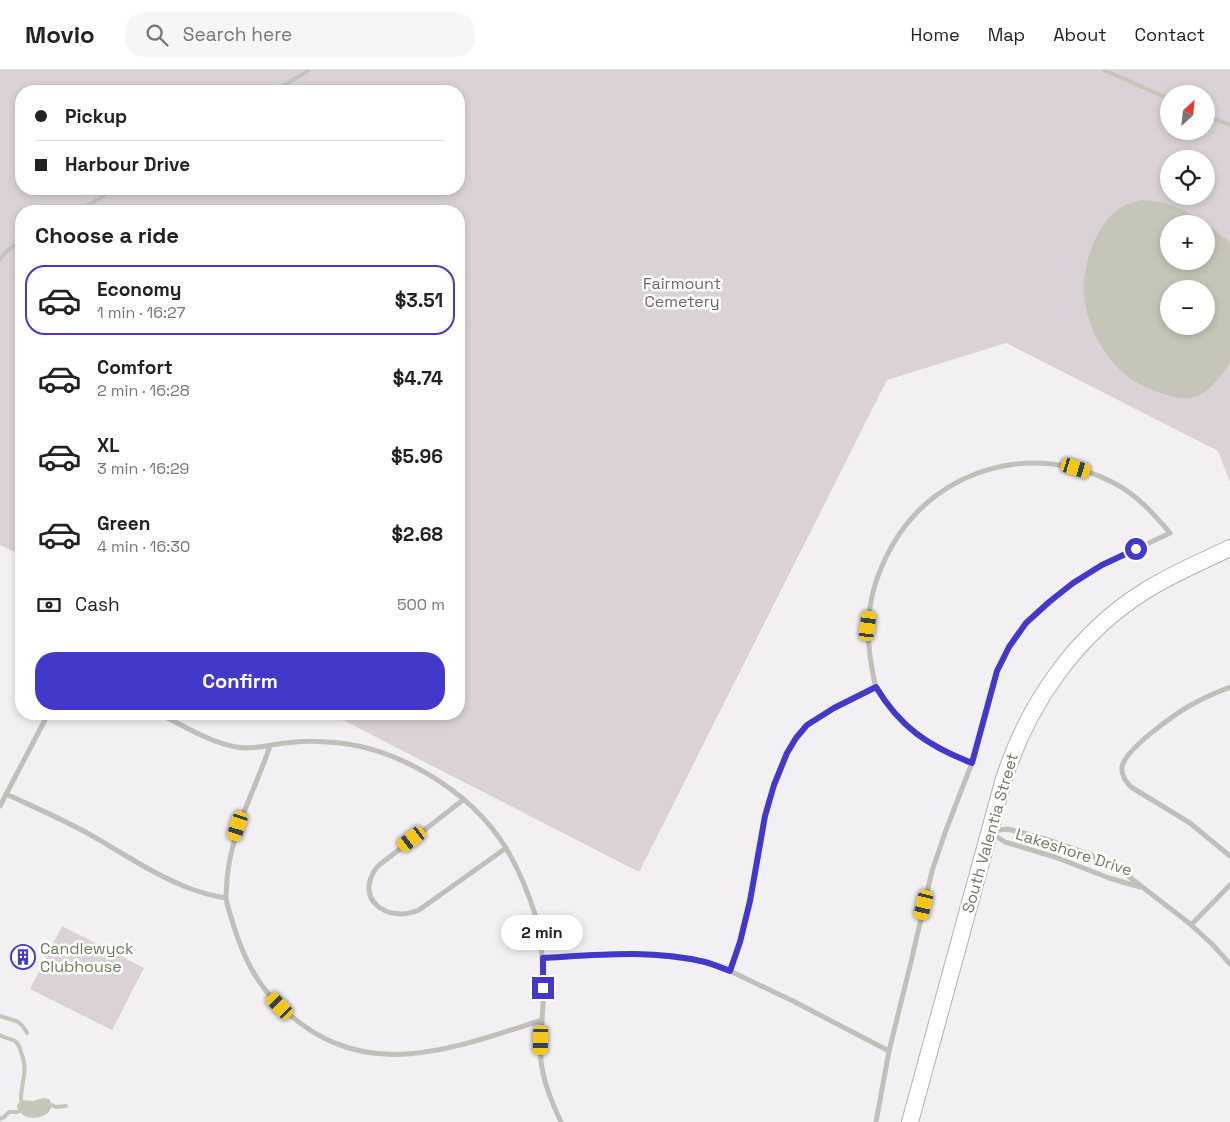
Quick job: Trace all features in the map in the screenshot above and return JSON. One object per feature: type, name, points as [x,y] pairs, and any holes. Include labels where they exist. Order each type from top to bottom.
[{"type":"street","points":[[876,1122],[889,1051],[932,872],[972,763],[997,671],[1009,647],[1026,623],[1063,591],[1102,565],[1170,533],[1137,498],[1114,483],[1090,473],[1059,465],[1011,465],[988,469],[966,477],[945,488],[919,510],[900,534],[883,562],[871,598],[868,626],[870,654],[876,687],[892,711],[909,728],[935,747],[972,763]]},
{"type":"street","name":"South Valentia Street","points":[[910,1122],[988,832],[1007,769],[1021,734],[1040,698],[1070,658],[1098,627],[1115,612],[1134,598],[1166,580],[1230,548]]},
{"type":"street","points":[[730,971],[740,942],[750,901],[765,816],[774,785],[787,753],[807,725],[834,708],[876,687]]},
{"type":"street","points":[[1230,687],[1192,704],[1174,715],[1132,750],[1122,766],[1126,782],[1190,823],[1230,856]]},
{"type":"street","points":[[0,806],[45,720]]},
{"type":"street","points":[[173,720],[224,744],[243,748],[294,742],[316,742],[342,743],[368,749],[399,759],[438,781],[463,800],[482,819],[506,848],[521,878],[535,914],[543,958],[542,1069],[561,1122]]},
{"type":"street","points":[[270,746],[235,837],[228,864],[226,898],[242,952],[264,989],[280,1006],[300,1023],[323,1038],[338,1045],[382,1054],[402,1055],[421,1053],[469,1043],[542,1020]]},
{"type":"street","points":[[6,794],[90,834],[169,880],[198,891],[226,898]]},
{"type":"street","points":[[463,800],[378,866],[370,877],[369,890],[371,898],[380,908],[391,913],[412,913],[419,910],[506,848]]},
{"type":"street","name":"Lakeshore Drive","points":[[988,832],[1008,829],[1046,839],[1077,849],[1119,869],[1191,924],[1230,964]]},
{"type":"street","name":"Lakeshore Drive","points":[[988,832],[1005,842],[1055,857],[1109,878],[1143,888]]},
{"type":"street","points":[[1191,924],[1230,884]]},
{"type":"street","points":[[543,958],[612,954],[653,955],[705,962],[730,971],[793,1001],[889,1051]]},
{"type":"green space","name":"Fairmount Cemetery","points":[[0,70],[1230,70],[1230,482],[1218,451],[1006,343],[887,380],[639,872],[343,720],[465,720],[465,205],[15,205],[15,552],[0,545]]},
{"type":"green space","points":[[62,926],[144,968],[112,1030],[30,989]]},
{"type":"shaded area","points":[[1142,200],[1155,201],[1160,202],[1160,205],[1170,205],[1193,215],[1160,215],[1160,270],[1215,270],[1215,230],[1230,243],[1230,360],[1225,370],[1211,386],[1205,392],[1193,398],[1178,398],[1161,393],[1143,386],[1127,376],[1103,349],[1087,314],[1084,280],[1092,247],[1105,222],[1124,206]]},
{"type":"shaded area","points":[[43,1098],[49,1099],[52,1105],[50,1111],[45,1115],[34,1118],[22,1115],[19,1111],[17,1105],[21,1100],[33,1101]]},
{"type":"waterway","points":[[285,85],[309,70]]},
{"type":"waterway","points":[[1104,70],[1160,95]]},
{"type":"waterway","points":[[1215,119],[1230,125]]},
{"type":"waterway","points":[[88,205],[105,195]]},
{"type":"waterway","points":[[0,259],[15,245]]},
{"type":"waterway","points":[[0,1016],[18,1022],[27,1033]]},
{"type":"waterway","points":[[0,1035],[16,1042],[23,1059],[25,1070],[21,1100]]},
{"type":"waterway","points":[[52,1105],[56,1107],[66,1106]]},
{"type":"waterway","points":[[0,1119],[9,1112],[18,1112]]},
{"type":"place","name":"Candlewyck Clubhouse","points":[[23,957]]},
{"type":"route","points":[[543,988],[543,958],[612,954],[653,955],[705,962],[730,971],[740,942],[750,901],[763,823],[771,795],[787,753],[807,725],[834,708],[876,687],[900,720],[909,728],[935,747],[972,763],[997,671],[1020,630],[1049,602],[1073,583],[1102,565],[1136,549]]}]
